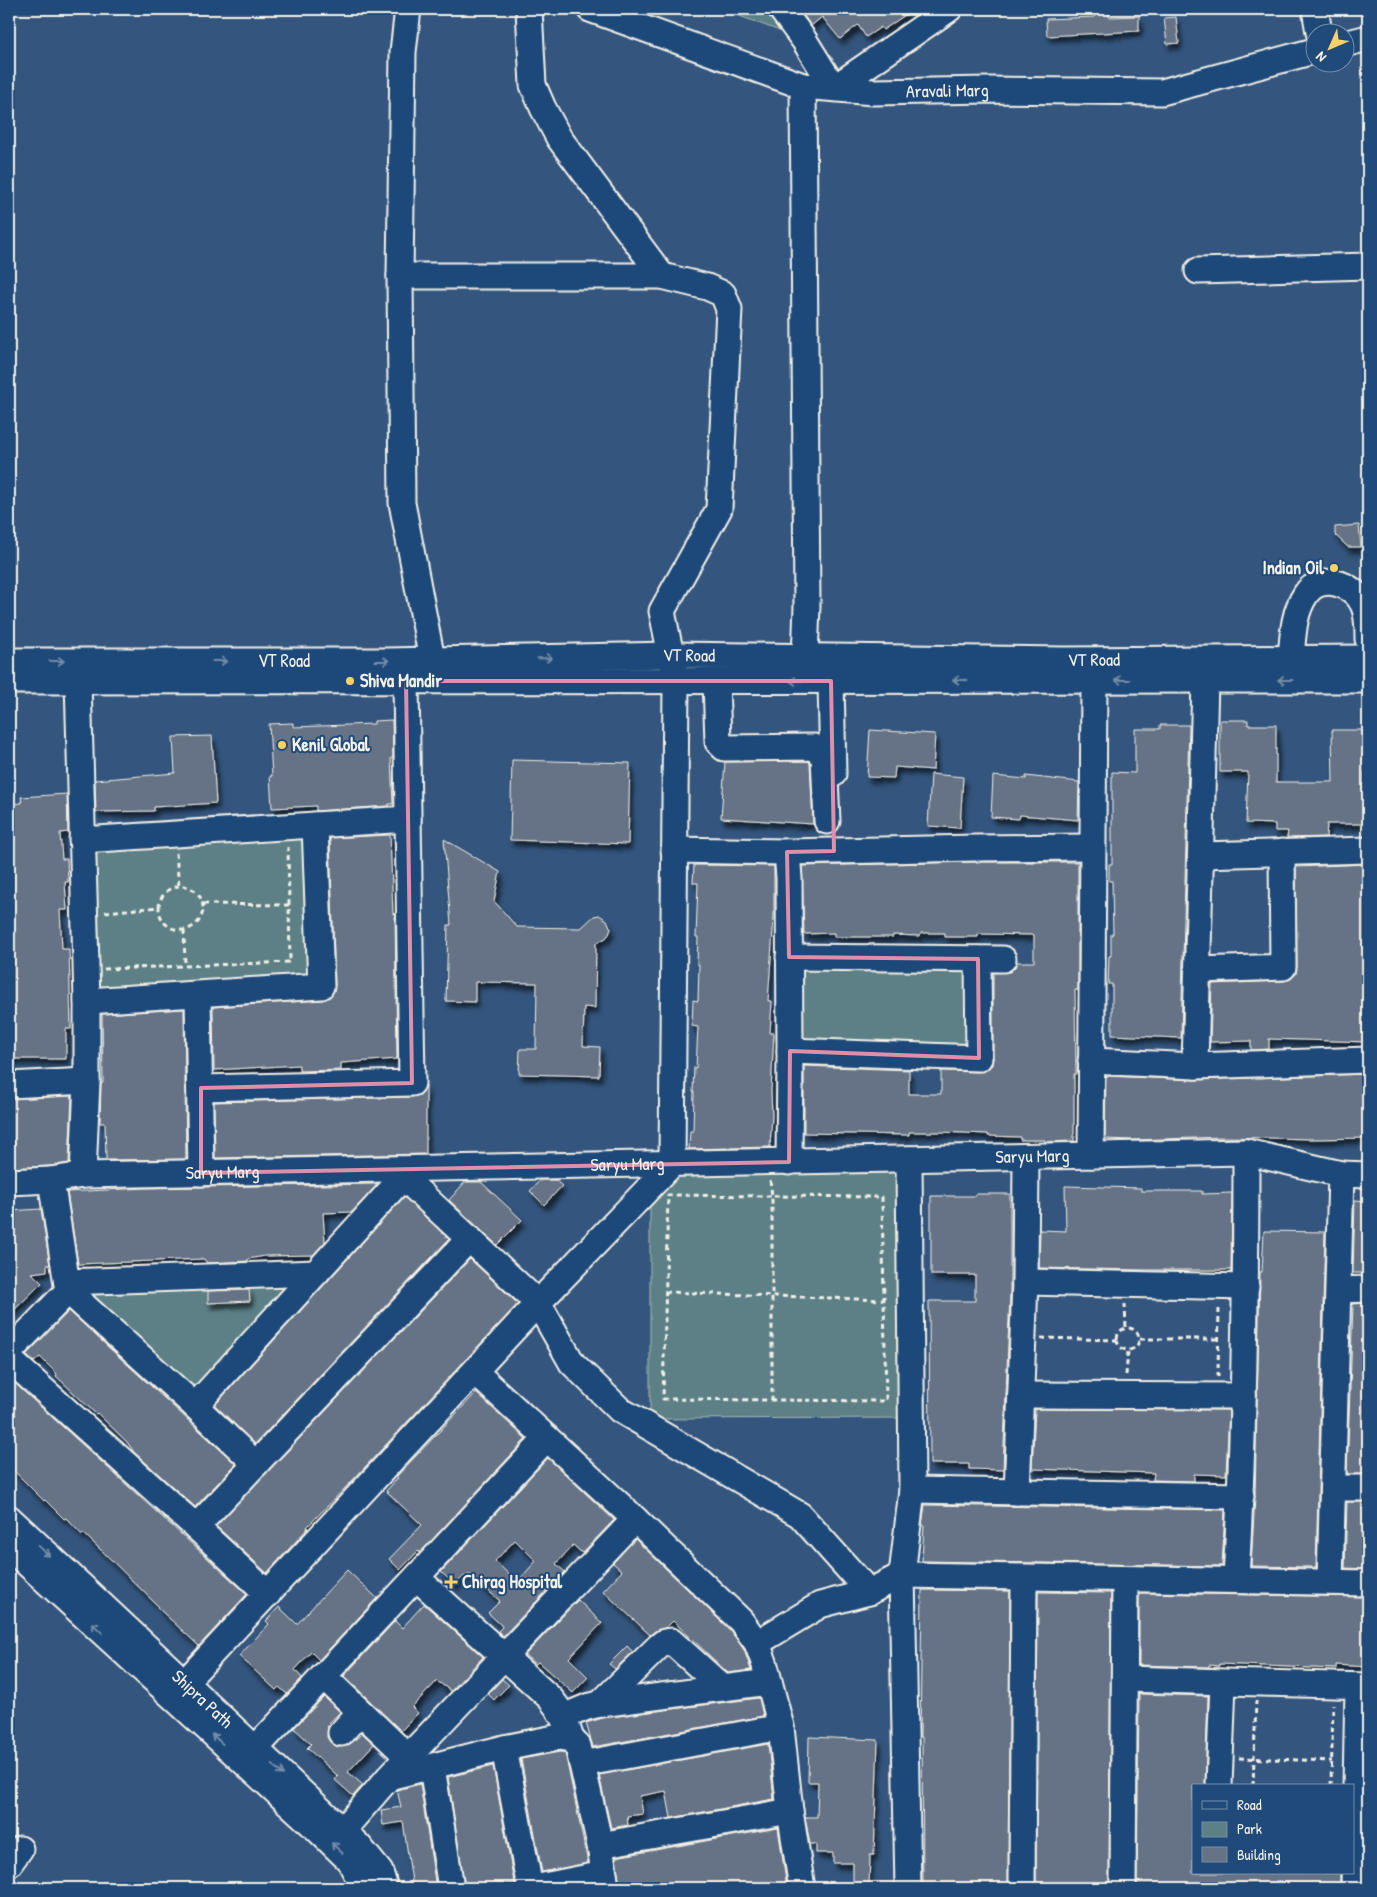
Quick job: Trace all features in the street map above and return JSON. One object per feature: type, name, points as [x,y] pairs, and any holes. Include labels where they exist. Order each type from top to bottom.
[{"type":"street","points":[[408,9],[403,52],[400,276],[402,503],[432,660]]},
{"type":"street","points":[[529,9],[533,85],[543,108],[559,138],[662,276]]},
{"type":"street","name":"Aravali Marg","points":[[590,9],[803,86],[873,92],[991,90],[1162,92],[1304,54]]},
{"type":"street","points":[[781,9],[804,40],[834,88],[934,13]]},
{"type":"street","points":[[1314,9],[1316,22]]},
{"type":"street","points":[[1354,42],[1368,38]]},
{"type":"street","points":[[803,86],[806,657]]},
{"type":"street","points":[[1198,271],[1368,266]]},
{"type":"street","points":[[184,1682],[538,1303],[672,1164],[676,681],[662,611],[719,509],[729,309],[723,294],[662,276],[400,276]]},
{"type":"street","points":[[1291,658],[1294,627],[1299,607],[1306,593],[1318,584],[1340,584],[1350,587],[1364,604],[1368,639]]},
{"type":"street","name":"VT Road","points":[[9,661],[432,660],[671,655],[1063,660],[1291,658],[1368,680]]},
{"type":"street","name":"VT Road","points":[[9,681],[1205,680],[1326,669],[1368,658]]},
{"type":"street","points":[[716,680],[718,742],[724,748],[814,747],[824,757],[826,821]]},
{"type":"street","points":[[1091,1156],[1094,680]]},
{"type":"street","points":[[1195,1066],[1205,680]]},
{"type":"street","points":[[78,681],[87,1001],[83,1175]]},
{"type":"street","points":[[201,1088],[412,1083],[406,681]]},
{"type":"street","points":[[831,681],[834,851]]},
{"type":"street","points":[[82,840],[408,819]]},
{"type":"street","points":[[87,1001],[198,996],[320,986],[315,825]]},
{"type":"street","points":[[674,850],[787,852],[1092,847]]},
{"type":"street","points":[[1201,855],[1368,850]]},
{"type":"street","points":[[779,1162],[790,1051],[787,852]]},
{"type":"street","points":[[1198,970],[1283,967],[1282,852]]},
{"type":"street","points":[[789,957],[1003,959]]},
{"type":"street","points":[[790,1051],[979,1058],[978,959]]},
{"type":"street","points":[[198,996],[201,1173]]},
{"type":"street","points":[[1091,1061],[1195,1066],[1368,1060]]},
{"type":"street","points":[[9,1085],[86,1081]]},
{"type":"street","points":[[1236,1579],[1246,1287],[1246,1152]]},
{"type":"street","name":"Saryu Marg","points":[[9,1182],[51,1180],[83,1175],[400,1173],[672,1164],[1246,1152],[1341,1174],[1368,1175]]},
{"type":"street","points":[[1017,1492],[1025,1282],[1026,1157]]},
{"type":"street","points":[[908,1888],[902,1575],[912,1490],[909,1159]]},
{"type":"street","points":[[195,1406],[316,1273],[400,1173],[538,1303],[572,1363],[620,1410],[800,1516],[869,1592]]},
{"type":"street","points":[[1330,1582],[1341,1174]]},
{"type":"street","points":[[51,1180],[67,1286],[256,1464]]},
{"type":"street","points":[[196,1527],[468,1239]]},
{"type":"street","points":[[9,1352],[67,1286],[316,1273]]},
{"type":"street","points":[[1025,1282],[1246,1287]]},
{"type":"street","points":[[1338,1290],[1368,1289]]},
{"type":"street","points":[[9,1360],[268,1594]]},
{"type":"street","points":[[475,1372],[635,1519],[741,1621],[757,1643],[781,1727],[790,1811],[802,1888]]},
{"type":"street","points":[[1021,1394],[1243,1396]]},
{"type":"street","points":[[255,1749],[547,1438]]},
{"type":"street","points":[[1333,1488],[1368,1488]]},
{"type":"street","points":[[912,1490],[1240,1496]]},
{"type":"street","name":"Shipra Path","points":[[9,1518],[343,1830],[380,1872],[385,1888]]},
{"type":"street","points":[[343,1830],[389,1777],[635,1519]]},
{"type":"street","name":"Shipra Path","points":[[9,1547],[318,1830],[350,1861],[364,1888]]},
{"type":"street","points":[[757,1643],[820,1605],[869,1592],[902,1575],[1125,1580],[1236,1579],[1368,1583]]},
{"type":"street","points":[[417,1578],[558,1706],[567,1728],[578,1746],[600,1845],[605,1881],[534,1888]]},
{"type":"street","points":[[1022,1888],[1024,1578]]},
{"type":"street","points":[[1123,1888],[1125,1580]]},
{"type":"street","points":[[600,1704],[659,1646],[664,1642],[671,1641],[724,1688]]},
{"type":"street","points":[[323,1676],[408,1757]]},
{"type":"street","points":[[1125,1679],[1363,1687],[1354,1839],[1354,1888]]},
{"type":"street","points":[[389,1777],[504,1748],[560,1737],[587,1707],[769,1682]]},
{"type":"street","points":[[1219,1784],[1223,1683]]},
{"type":"street","points":[[341,1733],[360,1712]]},
{"type":"street","points":[[582,1764],[781,1727]]},
{"type":"street","points":[[504,1748],[530,1888]]},
{"type":"street","points":[[432,1766],[451,1888]]},
{"type":"street","points":[[600,1845],[790,1811]]},
{"type":"path","points":[[86,970],[290,962],[288,842]]},
{"type":"path","points":[[175,845],[179,887]]},
{"type":"path","points":[[179,887],[185,887],[197,893],[203,904],[201,918],[191,928],[184,930],[176,930],[170,927],[160,915],[160,901],[167,891],[179,887]]},
{"type":"path","points":[[203,904],[289,905]]},
{"type":"path","points":[[84,913],[159,907]]},
{"type":"path","points":[[184,930],[185,966]]},
{"type":"path","points":[[772,1400],[772,1196],[779,1162]]},
{"type":"path","points":[[668,1195],[882,1197],[886,1401],[663,1400],[665,1292],[668,1195]]},
{"type":"path","points":[[665,1292],[884,1300]]},
{"type":"path","points":[[1124,1296],[1126,1328]]},
{"type":"path","points":[[1210,1376],[1219,1376],[1219,1304]]},
{"type":"path","points":[[1126,1328],[1134,1329],[1140,1338],[1138,1346],[1128,1351],[1122,1349],[1117,1340],[1119,1332],[1126,1328]]},
{"type":"path","points":[[1023,1337],[1117,1340]]},
{"type":"path","points":[[1140,1338],[1219,1339]]},
{"type":"path","points":[[1126,1376],[1128,1351]]},
{"type":"path","points":[[1117,1376],[1135,1376]]},
{"type":"path","points":[[1253,1784],[1257,1692]]},
{"type":"path","points":[[1331,1784],[1334,1702]]},
{"type":"path","points":[[1254,1758],[1332,1761]]},
{"type":"highlighted area","points":[[406,681],[831,681],[834,851],[787,852],[789,957],[978,959],[979,1058],[790,1051],[789,1162],[201,1173],[201,1088],[412,1083]]},
{"type":"green space","points":[[721,9],[767,9],[785,33]]},
{"type":"green space","points":[[315,825],[321,986],[87,1001],[82,840]]},
{"type":"green space","points":[[789,957],[1003,959],[979,1058],[790,1051]]},
{"type":"green space","points":[[909,1159],[911,1418],[650,1419],[650,1187],[672,1164]]},
{"type":"green space","points":[[327,1261],[195,1406],[64,1267]]},
{"type":"building","points":[[799,9],[914,9],[883,30],[881,27],[866,37],[858,25],[840,39],[822,17],[811,26]]},
{"type":"building","points":[[1095,9],[1109,9],[1109,17],[1139,16],[1139,31],[1047,36],[1046,19],[1095,17]]},
{"type":"building","points":[[1176,17],[1179,43],[1167,44],[1164,18]]},
{"type":"building","points":[[1359,525],[1361,547],[1348,547],[1335,535],[1335,527]]},
{"type":"building","points":[[392,720],[393,804],[389,804],[389,806],[316,811],[316,806],[272,808],[269,724],[293,723],[293,727],[374,724],[374,721]]},
{"type":"building","points":[[1220,720],[1248,720],[1248,725],[1276,725],[1276,782],[1333,782],[1332,730],[1368,730],[1368,742],[1366,742],[1367,772],[1364,772],[1364,824],[1327,824],[1326,837],[1287,838],[1288,831],[1275,831],[1275,824],[1246,823],[1248,772],[1220,772]]},
{"type":"building","points":[[1160,725],[1189,725],[1181,1038],[1112,1035],[1112,984],[1108,984],[1111,934],[1113,934],[1112,881],[1109,881],[1109,864],[1112,864],[1112,772],[1135,773],[1135,729],[1160,729]]},
{"type":"building","points":[[870,730],[935,734],[933,770],[895,767],[894,778],[867,777]]},
{"type":"building","points":[[212,736],[216,803],[154,807],[154,811],[96,812],[95,780],[175,773],[173,737]]},
{"type":"building","points":[[512,760],[630,763],[628,844],[510,840]]},
{"type":"building","points":[[808,761],[810,763],[813,824],[721,818],[725,762]]},
{"type":"building","points":[[931,774],[963,777],[960,828],[928,826]]},
{"type":"building","points":[[993,776],[1026,779],[1026,776],[1079,782],[1078,820],[1020,815],[1019,819],[991,817]]},
{"type":"building","points":[[67,794],[68,832],[60,833],[62,859],[67,859],[68,882],[65,882],[67,910],[60,910],[62,949],[69,949],[71,1029],[66,1029],[66,1059],[9,1059],[9,804],[22,803],[21,797]]},
{"type":"building","points":[[390,835],[393,914],[395,914],[397,1059],[341,1063],[341,1070],[299,1071],[299,1065],[214,1070],[213,1007],[322,1000],[328,998],[333,993],[335,985],[330,838]]},
{"type":"building","points":[[444,839],[500,872],[494,901],[517,927],[581,928],[594,916],[599,915],[607,920],[611,929],[609,934],[606,938],[596,943],[595,1008],[584,1007],[583,1046],[600,1047],[599,1076],[519,1074],[520,1049],[536,1049],[537,983],[475,982],[475,1002],[446,1001],[448,925],[451,925]]},
{"type":"building","points":[[1078,862],[1078,990],[1075,990],[1076,1074],[1074,1074],[1074,1141],[1045,1142],[1045,1140],[1020,1140],[1020,1137],[940,1132],[909,1132],[909,1135],[804,1133],[804,1066],[909,1070],[909,1094],[941,1094],[941,1071],[978,1072],[986,1070],[992,1065],[993,973],[1010,972],[1017,962],[1034,962],[1034,935],[978,934],[978,937],[945,937],[945,933],[921,933],[920,936],[834,937],[834,933],[804,934],[802,866]]},
{"type":"building","points":[[1368,864],[1368,1042],[1269,1039],[1269,1049],[1251,1050],[1251,1041],[1210,1042],[1212,984],[1284,981],[1291,979],[1296,974],[1296,867]]},
{"type":"building","points":[[694,865],[774,866],[774,916],[768,1001],[772,1001],[770,1033],[774,1033],[770,1147],[689,1149],[690,1131],[693,1131],[694,1067],[696,1068],[698,1027],[692,1026],[693,1000],[698,1001],[699,964],[697,964],[698,937],[696,937],[698,883],[693,883]]},
{"type":"building","points":[[184,1009],[186,1159],[106,1160],[105,1123],[100,1123],[101,1083],[103,1083],[102,1014]]},
{"type":"building","points":[[1368,1074],[1368,1138],[1224,1137],[1105,1139],[1106,1076],[1196,1080]]},
{"type":"building","points":[[426,1085],[426,1154],[215,1158],[214,1102],[412,1097],[420,1095]]},
{"type":"building","points":[[72,1096],[69,1163],[9,1168],[9,1099]]},
{"type":"building","points":[[540,1180],[555,1180],[562,1186],[544,1205],[530,1191]]},
{"type":"building","points":[[465,1182],[481,1182],[522,1220],[497,1245],[449,1200]]},
{"type":"building","points":[[378,1184],[352,1212],[323,1213],[325,1242],[313,1255],[265,1256],[248,1259],[248,1261],[207,1263],[204,1259],[78,1264],[67,1192],[146,1188]]},
{"type":"building","points":[[1065,1186],[1141,1188],[1141,1191],[1202,1191],[1202,1194],[1232,1193],[1231,1270],[1039,1268],[1040,1230],[1066,1231]]},
{"type":"building","points":[[975,1194],[1010,1194],[1010,1293],[1003,1470],[969,1469],[969,1464],[930,1464],[929,1301],[975,1301],[975,1275],[931,1275],[931,1196],[975,1196]]},
{"type":"building","points":[[404,1197],[449,1239],[255,1444],[215,1405]]},
{"type":"building","points":[[1355,1200],[1368,1201],[1368,1273],[1353,1273]]},
{"type":"building","points":[[41,1209],[50,1265],[47,1265],[47,1271],[32,1273],[42,1283],[9,1315],[9,1211]]},
{"type":"building","points":[[1264,1231],[1325,1232],[1316,1567],[1251,1566],[1255,1497],[1260,1272],[1262,1272]]},
{"type":"building","points":[[470,1259],[518,1304],[307,1527],[267,1573],[216,1526]]},
{"type":"building","points":[[249,1290],[250,1301],[208,1303],[208,1291]]},
{"type":"building","points":[[1368,1303],[1368,1474],[1347,1474],[1353,1304]]},
{"type":"building","points":[[69,1311],[236,1464],[195,1507],[134,1452],[127,1442],[56,1376],[57,1374],[40,1357],[34,1362],[26,1355]]},
{"type":"building","points":[[9,1378],[247,1594],[199,1646],[83,1533],[82,1535],[66,1518],[64,1519],[44,1501],[9,1466]]},
{"type":"building","points":[[476,1393],[526,1439],[420,1553],[418,1551],[400,1570],[389,1559],[422,1525],[386,1491],[398,1478],[396,1477]]},
{"type":"building","points":[[1035,1409],[1229,1410],[1226,1475],[1194,1474],[1194,1481],[1153,1480],[1154,1473],[1032,1469]]},
{"type":"building","points":[[548,1458],[614,1520],[582,1553],[573,1545],[556,1564],[565,1572],[503,1636],[498,1631],[502,1627],[501,1625],[488,1613],[500,1601],[469,1574],[466,1577],[464,1576],[455,1585],[441,1572]],"holes":[[[515,1540],[536,1561],[517,1582],[495,1561]]]},
{"type":"building","points":[[1347,1502],[1368,1502],[1368,1569],[1345,1568]]},
{"type":"building","points":[[925,1505],[1225,1510],[1222,1566],[922,1561],[924,1525],[922,1525]]},
{"type":"building","points":[[635,1539],[730,1630],[744,1650],[751,1670],[728,1673],[673,1621],[667,1627],[650,1635],[603,1591],[622,1571],[613,1563]]},
{"type":"building","points":[[347,1570],[377,1598],[319,1660],[311,1652],[295,1670],[302,1678],[287,1694],[279,1687],[276,1690],[239,1656],[269,1624],[266,1621],[279,1607],[297,1624]]},
{"type":"building","points":[[922,1590],[1010,1591],[1008,1888],[923,1887],[922,1737],[920,1737]]},
{"type":"building","points":[[1038,1592],[1111,1593],[1109,1888],[1036,1888]]},
{"type":"building","points":[[1139,1593],[1368,1597],[1368,1667],[1336,1665],[1336,1669],[1219,1664],[1219,1666],[1209,1665],[1209,1667],[1139,1665]]},
{"type":"building","points":[[578,1600],[602,1623],[569,1658],[588,1677],[573,1693],[538,1662],[535,1664],[525,1655]]},
{"type":"building","points":[[424,1604],[483,1657],[451,1691],[437,1681],[412,1707],[418,1713],[401,1731],[344,1676],[395,1621],[402,1628]]},
{"type":"building","points":[[627,1646],[633,1652],[615,1669],[609,1664]]},
{"type":"building","points":[[502,1679],[509,1685],[494,1700],[488,1694]]},
{"type":"building","points":[[1139,1694],[1208,1696],[1205,1784],[1192,1784],[1192,1874],[1340,1874],[1340,1888],[1137,1888]]},
{"type":"building","points":[[324,1697],[340,1712],[327,1725],[327,1737],[331,1743],[338,1747],[346,1746],[362,1733],[374,1744],[348,1772],[363,1785],[353,1796],[335,1780],[338,1776],[307,1748],[311,1744],[294,1728]]},
{"type":"building","points":[[759,1698],[763,1716],[593,1747],[586,1723],[603,1718]]},
{"type":"building","points":[[809,1737],[878,1740],[874,1855],[870,1855],[869,1888],[853,1888],[853,1863],[833,1863],[833,1853],[816,1853],[816,1844],[810,1844],[805,1817],[817,1817],[818,1782],[808,1782]]},
{"type":"building","points":[[768,1744],[774,1799],[671,1818],[666,1791],[640,1796],[643,1814],[627,1816],[628,1825],[611,1828],[599,1775]]},
{"type":"building","points":[[560,1752],[565,1753],[588,1863],[542,1872],[521,1759]]},
{"type":"building","points":[[493,1766],[515,1888],[513,1888],[512,1883],[485,1888],[465,1888],[448,1777]]},
{"type":"building","points":[[420,1784],[436,1888],[413,1888],[403,1822],[383,1825],[381,1810],[401,1807],[397,1790]]},
{"type":"building","points":[[778,1828],[787,1888],[620,1888],[616,1857]]},
{"type":"place","name":"Indian Oil","points":[[1334,568]]},
{"type":"place","name":"Shiva Mandir","points":[[350,681]]},
{"type":"place","name":"Kenil Global","points":[[282,745]]},
{"type":"place","name":"Chirag Hospital","points":[[451,1582]]}]
